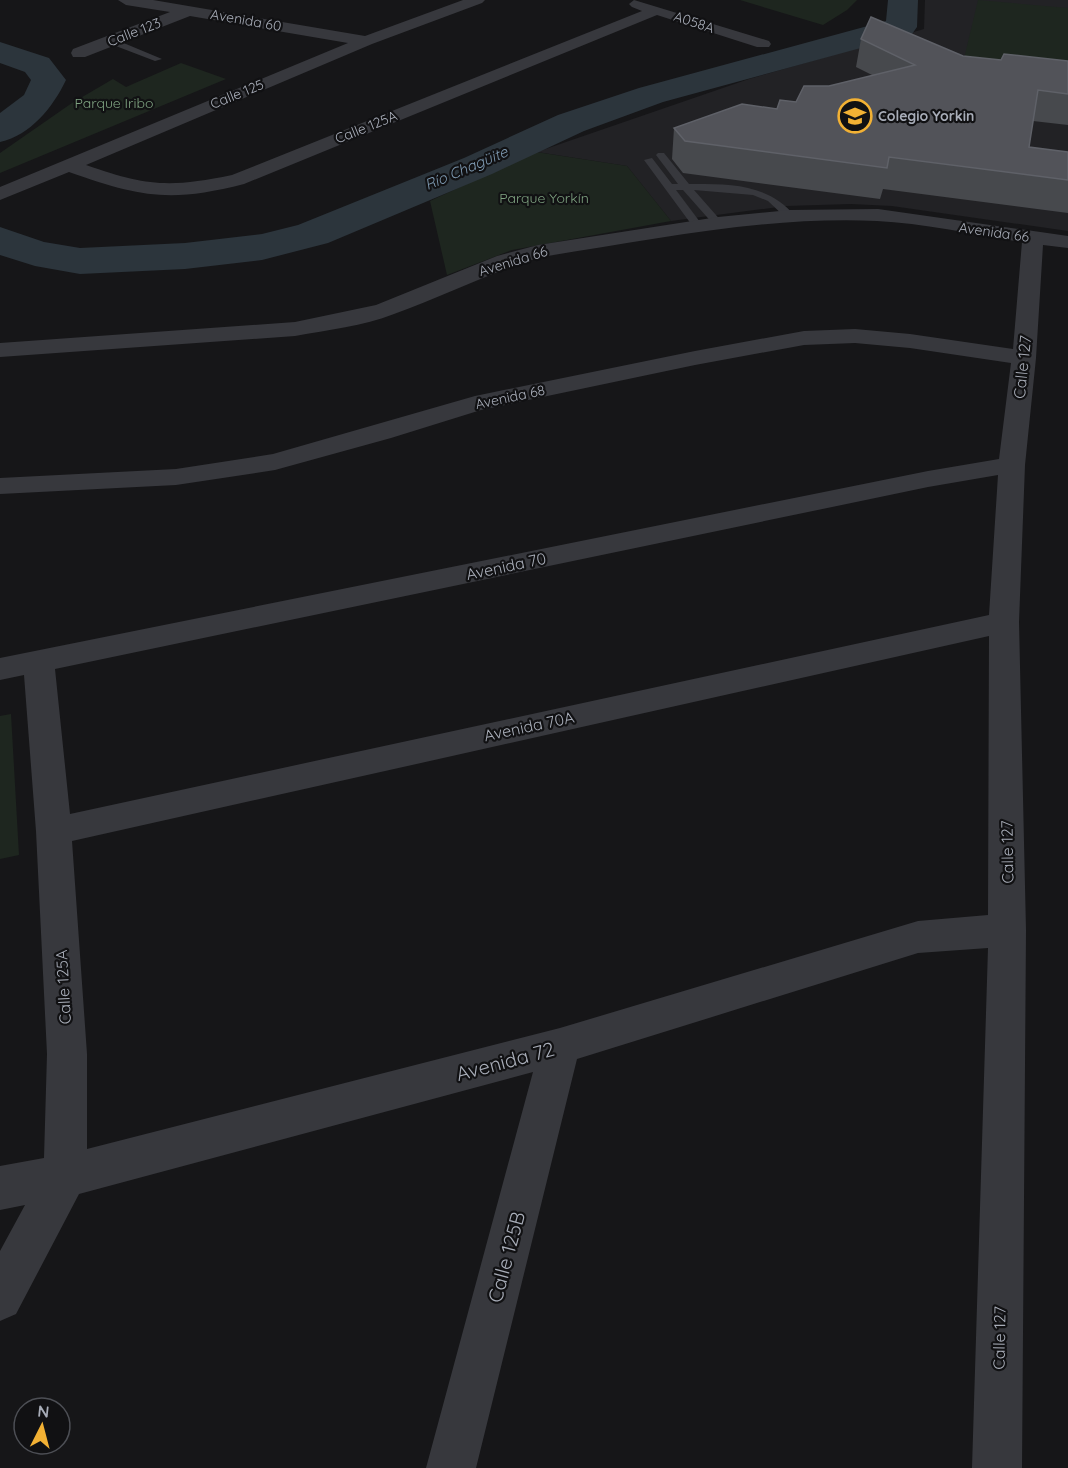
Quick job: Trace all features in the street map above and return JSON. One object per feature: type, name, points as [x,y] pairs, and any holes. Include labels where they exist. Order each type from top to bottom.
[{"type":"street","name":"Avenida 60","points":[[126,0],[366,41]]},
{"type":"street","name":"Calle 125","points":[[0,194],[366,41],[477,0]]},
{"type":"street","name":"A058A","points":[[624,0],[763,44]]},
{"type":"street","name":"Calle 125A","points":[[67,165],[127,185],[159,190],[196,189],[237,180],[657,10]]},
{"type":"street","name":"Calle 123","points":[[80,53],[188,11]]},
{"type":"street","name":"Avenida 66","points":[[0,350],[296,329],[384,310],[505,261],[538,251],[708,225],[790,216],[878,215],[1068,242]]},
{"type":"street","name":"Calle 127","points":[[997,1468],[1008,930],[1004,622],[1012,465],[1024,358],[1033,237]]},
{"type":"street","name":"Avenida 68","points":[[0,486],[176,477],[275,462],[382,433],[475,404],[694,358],[804,338],[855,336],[910,341],[1024,358]]},
{"type":"street","name":"Avenida 70","points":[[0,669],[928,479],[1012,465]]},
{"type":"street","name":"Avenida 70A","points":[[54,831],[1004,622]]},
{"type":"street","name":"Calle 125A","points":[[0,1298],[65,1176],[67,1054],[54,831],[39,662]]},
{"type":"street","name":"Avenida 72","points":[[0,1188],[65,1176],[560,1046],[918,936],[1008,930]]},
{"type":"street","name":"Calle 125B","points":[[451,1468],[560,1046]]},
{"type":"lane","points":[[111,41],[136,51],[158,54]]},
{"type":"lane","points":[[661,155],[681,183],[687,187],[708,225]]},
{"type":"lane","points":[[649,160],[670,187],[708,225]]},
{"type":"lane","points":[[670,187],[716,188],[766,196],[790,216]]},
{"type":"shaded area","name":"Colegio Yorkin","points":[[925,0],[1068,0],[1068,231],[892,206],[851,204],[786,206],[671,221],[627,166],[537,152],[749,79],[924,29]]},
{"type":"green space","points":[[740,0],[857,0],[847,10],[823,25]]},
{"type":"green space","points":[[978,0],[1068,8],[1068,79],[962,67]]},
{"type":"green space","name":"Parque Iribo","points":[[181,63],[226,79],[0,173],[0,153],[72,103],[113,79],[126,87]]},
{"type":"green space","name":"Parque Yorkín","points":[[536,152],[627,166],[671,221],[512,250],[447,275],[430,201]]},
{"type":"green space","points":[[11,714],[19,855],[0,859],[0,716]]},
{"type":"building","points":[[871,17],[963,56],[1001,60],[1004,54],[1068,61],[1068,94],[1038,90],[1029,147],[1068,152],[1068,180],[889,157],[887,168],[685,141],[674,128],[742,104],[777,109],[780,100],[796,102],[804,86],[829,86],[915,65],[861,39]]},
{"type":"waterway","name":"Río Chagüite","points":[[0,240],[35,253],[80,261],[185,256],[262,247],[313,234],[478,166],[571,123],[651,95],[901,27],[903,0]]},
{"type":"waterway","name":"Río Chagüite","points":[[0,52],[37,65],[49,80],[38,101],[0,131]]},
{"type":"place","name":"Colegio Yorkin","points":[[855,116]]}]
